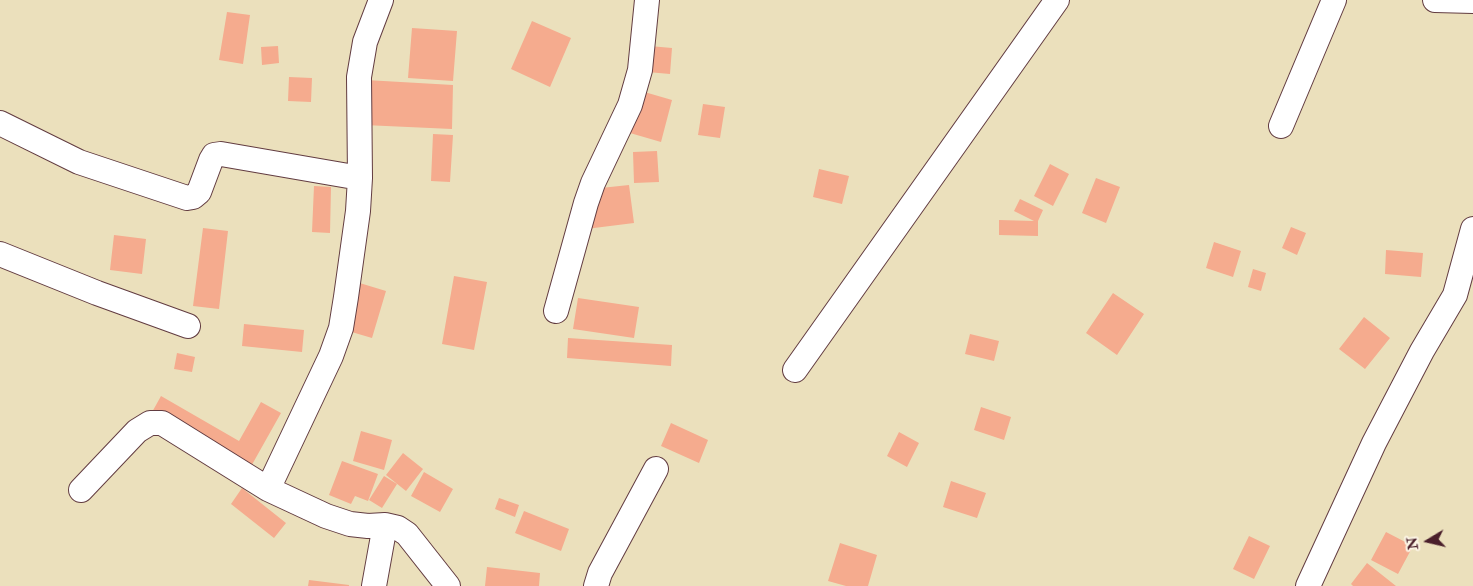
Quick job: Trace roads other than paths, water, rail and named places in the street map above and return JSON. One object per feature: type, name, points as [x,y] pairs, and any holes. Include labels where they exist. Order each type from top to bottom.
[{"type":"street","points":[[268,489],[332,356],[340,328],[358,211],[360,178],[359,77],[365,42],[381,0]]},
{"type":"street","points":[[556,311],[586,203],[630,105],[640,70],[647,0]]},
{"type":"street","points":[[795,370],[1057,0]]},
{"type":"street","points":[[1281,126],[1334,0]]},
{"type":"street","points":[[0,123],[79,162],[187,198],[193,197],[199,192],[211,160],[214,156],[221,154],[360,178]]},
{"type":"street","points":[[1308,586],[1374,444],[1422,351],[1455,295],[1473,229]]},
{"type":"street","points":[[0,254],[97,293],[188,326]]},
{"type":"street","points":[[81,490],[137,431],[150,423],[162,423],[268,489],[326,516],[350,524],[386,525],[398,528],[407,534],[448,586]]},
{"type":"street","points":[[596,586],[600,573],[656,469]]},
{"type":"street","points":[[374,586],[386,525]]}]
